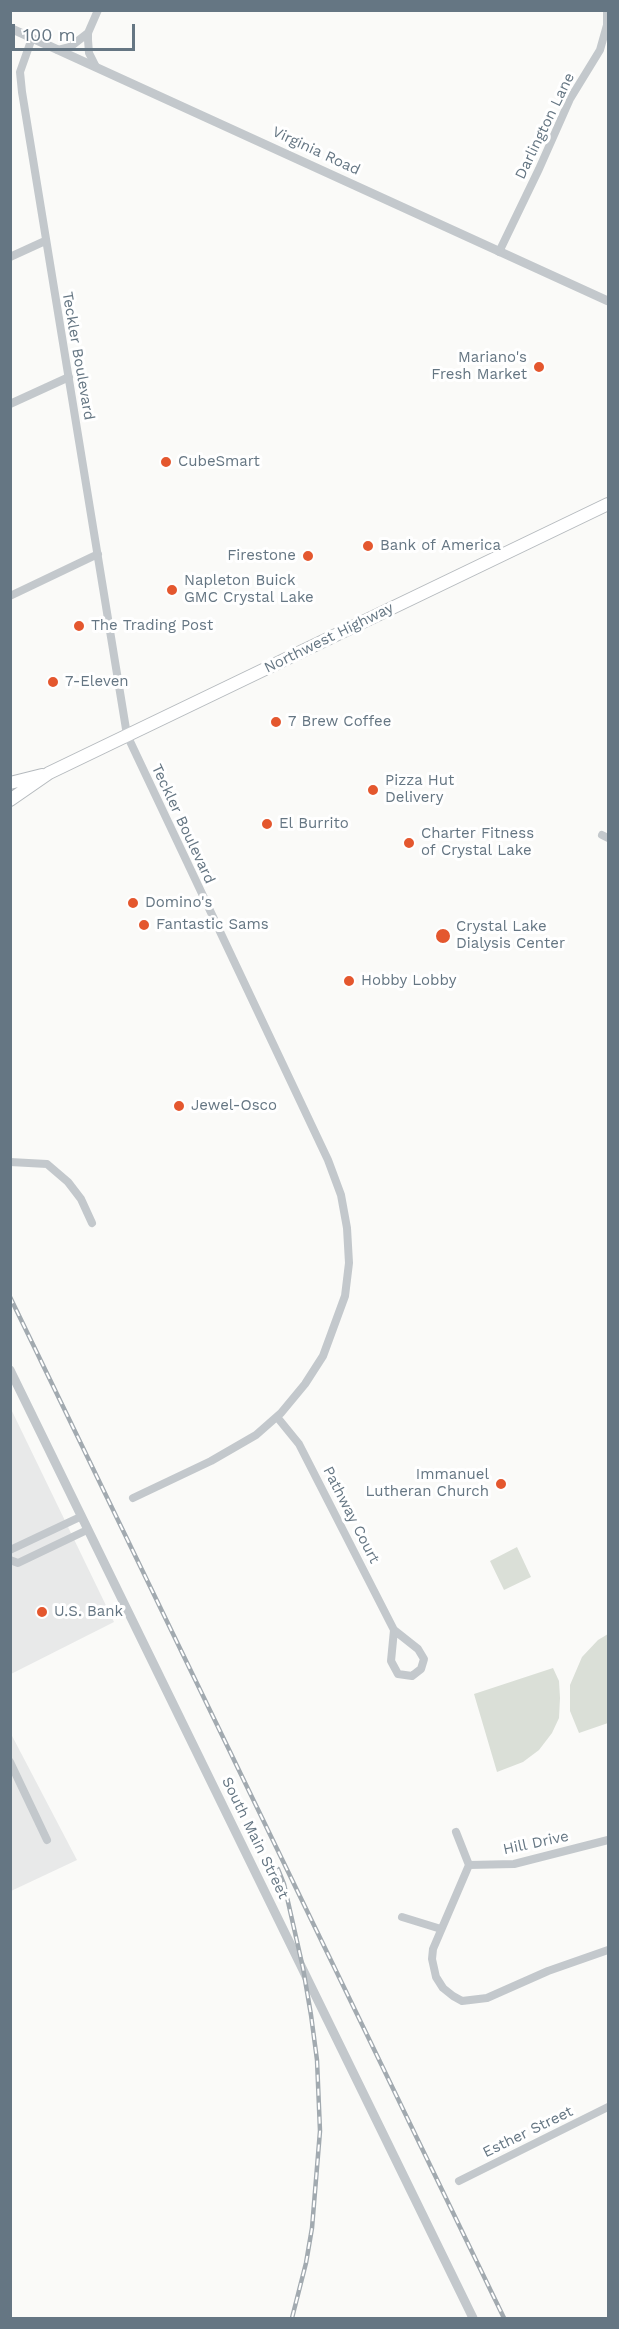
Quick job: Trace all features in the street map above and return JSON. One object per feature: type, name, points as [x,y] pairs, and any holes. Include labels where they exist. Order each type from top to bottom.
[{"type":"main road","name":"Northwest Highway","points":[[10,800],[49,773],[609,504]]},
{"type":"main road","name":"Northwest Highway","points":[[10,783],[49,773]]},
{"type":"street","points":[[96,67],[89,53],[88,33],[98,10]]},
{"type":"street","name":"Darlington Lane","points":[[499,252],[570,99],[600,50],[607,25],[607,10]]},
{"type":"street","name":"Virginia Road","points":[[10,28],[609,302]]},
{"type":"street","points":[[58,50],[70,47],[88,33]]},
{"type":"street","name":"Teckler Boulevard","points":[[32,38],[20,72],[45,241],[127,735],[308,1114],[341,1195],[347,1228],[349,1263],[345,1296],[323,1356],[305,1384],[277,1417],[256,1435],[211,1461],[133,1498]]},
{"type":"street","points":[[600,50],[609,56]]},
{"type":"street","points":[[10,257],[45,241]]},
{"type":"street","points":[[10,404],[69,377]]},
{"type":"street","points":[[10,596],[98,554]]},
{"type":"street","points":[[10,1162],[46,1164],[68,1182],[81,1198],[92,1223]]},
{"type":"street","name":"South Main Street","points":[[10,1370],[473,2319]]},
{"type":"street","name":"Pathway Court","points":[[277,1417],[299,1444],[394,1630],[418,1649],[424,1659],[421,1669],[412,1676],[398,1674],[391,1661],[394,1630]]},
{"type":"street","points":[[10,1550],[80,1517]]},
{"type":"street","points":[[10,1560],[18,1563],[87,1530]]},
{"type":"street","points":[[10,1762],[47,1840]]},
{"type":"street","points":[[456,1832],[469,1865],[441,1929],[432,1959],[436,1977],[443,1988],[462,2001],[487,1998],[548,1971],[609,1950]]},
{"type":"street","name":"Hill Drive","points":[[469,1865],[514,1864],[609,1840]]},
{"type":"street","points":[[402,1917],[441,1929]]},
{"type":"street","name":"Esther Street","points":[[459,2181],[609,2107]]},
{"type":"shaded area","points":[[10,1407],[114,1622],[11,1674],[10,1674]]},
{"type":"shaded area","points":[[517,1547],[531,1577],[504,1590],[490,1561]]},
{"type":"shaded area","points":[[608,1634],[608,1723],[579,1733],[570,1711],[570,1685],[582,1657],[598,1640]]},
{"type":"shaded area","points":[[553,1668],[559,1681],[560,1698],[559,1718],[552,1733],[539,1750],[523,1762],[497,1772],[474,1694]]},
{"type":"shaded area","points":[[10,1732],[77,1860],[11,1891],[10,1890]]},
{"type":"railway","points":[[10,1297],[504,2318]]},
{"type":"railway","points":[[278,1869],[284,1884],[303,1968],[311,2015],[317,2060],[320,2131],[312,2228],[292,2318]]},
{"type":"place","name":"Mariano's Fresh Market","points":[[539,367]]},
{"type":"place","name":"CubeSmart","points":[[166,462]]},
{"type":"place","name":"Bank of America","points":[[368,546]]},
{"type":"place","name":"Firestone","points":[[308,556]]},
{"type":"place","name":"Napleton Buick GMC Crystal Lake","points":[[172,590]]},
{"type":"place","name":"The Trading Post","points":[[79,626]]},
{"type":"place","name":"7-Eleven","points":[[53,682]]},
{"type":"place","name":"7 Brew Coffee","points":[[276,722]]},
{"type":"place","name":"Pizza Hut Delivery","points":[[373,790]]},
{"type":"place","name":"El Burrito","points":[[267,824]]},
{"type":"place","name":"Charter Fitness of Crystal Lake","points":[[409,843]]},
{"type":"place","name":"Domino's","points":[[133,903]]},
{"type":"place","name":"Fantastic Sams","points":[[144,925]]},
{"type":"place","name":"Crystal Lake Dialysis Center","points":[[443,936]]},
{"type":"place","name":"Hobby Lobby","points":[[349,981]]},
{"type":"place","name":"Jewel-Osco","points":[[179,1106]]},
{"type":"place","name":"Immanuel Lutheran Church","points":[[501,1484]]},
{"type":"place","name":"U.S. Bank","points":[[42,1612]]}]
